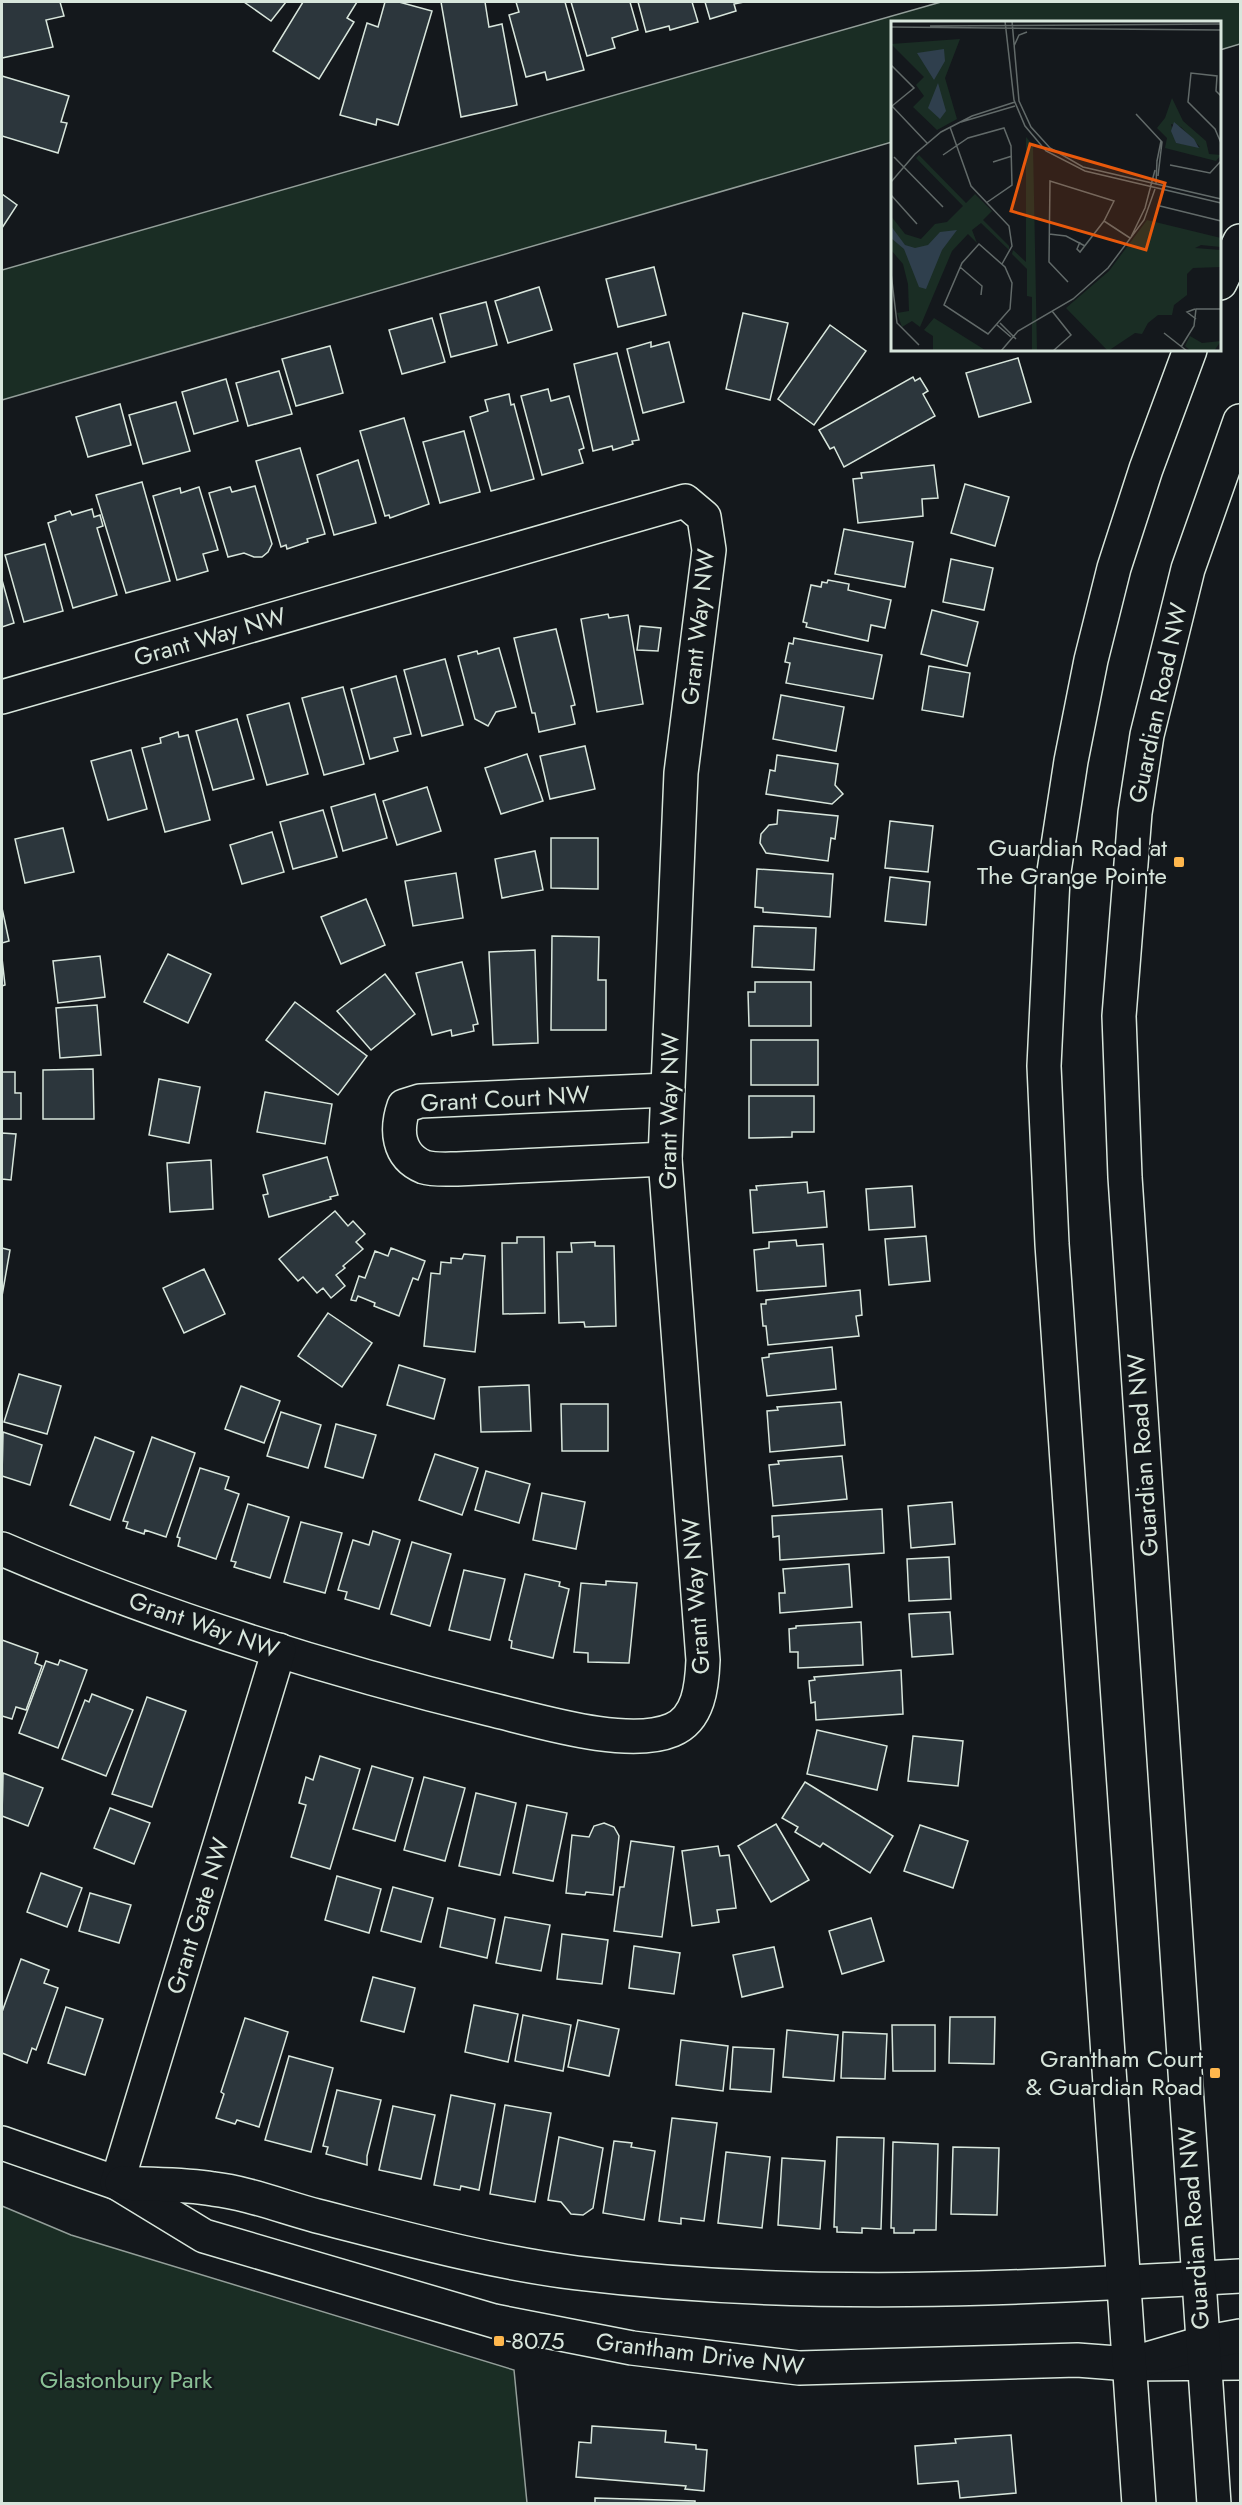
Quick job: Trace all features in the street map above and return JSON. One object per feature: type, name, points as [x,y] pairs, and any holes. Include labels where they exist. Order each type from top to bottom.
[{"type":"street","points":[[1221,282],[1240,241]]},
{"type":"street","points":[[1139,2504],[1052,1245],[1044,1066],[1053,878],[1071,761],[1091,660],[1114,568],[1146,469],[1190,351]]},
{"type":"street","name":"Guardian Road NW","points":[[1214,2504],[1197,2278],[1125,1177],[1119,1016],[1131,855],[1147,735],[1188,569],[1240,421]]},
{"type":"street","name":"Grant Way NW","points":[[2,697],[685,501],[704,517],[709,550],[681,774],[665,1159],[703,1660],[702,1685],[697,1703],[686,1722],[673,1730],[654,1736],[632,1737],[561,1726],[423,1692],[279,1650],[143,1604],[2,1549]]},
{"type":"street","name":"Grant Court NW","points":[[665,1159],[457,1169],[424,1167],[411,1158],[400,1142],[399,1122],[404,1106],[420,1101],[667,1090]]},
{"type":"street","name":"Grant Gate NW","points":[[117,2182],[279,1650]]},
{"type":"street","name":"Grantham Drive NW","points":[[2,2143],[117,2182],[204,2236],[494,2320],[632,2348],[799,2368],[1077,2360],[1130,2364],[1203,2353]]},
{"type":"street","name":"Grantham Drive NW","points":[[117,2182],[214,2189],[463,2253],[578,2273],[705,2285],[822,2290],[912,2290],[1240,2276]]},
{"type":"street","points":[[1203,2353],[1240,2336]]},
{"type":"street","points":[[1203,2353],[1240,2363]]},
{"type":"green space","points":[[941,2],[1240,2],[1240,44],[1221,50],[1221,21],[891,21],[891,142],[2,400],[2,270]]},
{"type":"green space","name":"Glastonbury Park","points":[[2,2206],[71,2235],[514,2370],[527,2503],[2,2503]]},
{"type":"building","points":[[2,2],[60,2],[64,16],[46,20],[53,47],[2,58]]},
{"type":"building","points":[[244,2],[286,2],[271,21]]},
{"type":"building","points":[[303,2],[357,2],[347,18],[354,22],[319,79],[273,51]]},
{"type":"building","points":[[385,2],[399,2],[432,11],[398,125],[377,119],[376,125],[340,115],[367,23],[378,27]]},
{"type":"building","points":[[441,2],[485,2],[489,27],[502,24],[517,105],[461,117]]},
{"type":"building","points":[[516,2],[565,2],[584,70],[547,80],[545,72],[526,77],[509,15],[519,12]]},
{"type":"building","points":[[571,2],[630,2],[638,30],[612,38],[615,48],[587,56]]},
{"type":"building","points":[[638,2],[692,2],[698,22],[670,30],[669,26],[646,32]]},
{"type":"building","points":[[705,2],[744,2],[734,4],[736,11],[710,19]]},
{"type":"building","points":[[2,76],[69,96],[61,122],[67,123],[58,153],[2,136]]},
{"type":"building","points":[[2,194],[17,205],[2,228]]},
{"type":"building","points":[[654,267],[666,315],[618,327],[606,279]]},
{"type":"building","points":[[539,287],[552,330],[508,343],[495,301]]},
{"type":"building","points":[[486,302],[497,345],[451,357],[440,314]]},
{"type":"building","points":[[743,313],[788,323],[770,400],[726,389]]},
{"type":"building","points":[[432,318],[445,362],[402,374],[389,330]]},
{"type":"building","points":[[830,325],[866,351],[814,425],[778,399]]},
{"type":"building","points":[[651,342],[651,347],[669,342],[684,402],[643,413],[627,349]]},
{"type":"building","points":[[330,346],[343,393],[296,406],[282,359]]},
{"type":"building","points":[[617,353],[639,440],[613,450],[612,446],[593,451],[574,364]]},
{"type":"building","points":[[1018,358],[1031,402],[979,417],[966,373]]},
{"type":"building","points":[[279,371],[292,414],[248,426],[236,383]]},
{"type":"building","points":[[913,377],[915,381],[920,378],[928,391],[923,394],[935,416],[844,467],[834,447],[830,449],[819,430]]},
{"type":"building","points":[[226,379],[238,421],[194,434],[182,392]]},
{"type":"building","points":[[548,389],[551,401],[569,396],[584,448],[579,450],[583,463],[542,475],[521,396]]},
{"type":"building","points":[[509,394],[511,405],[514,404],[534,479],[491,491],[470,417],[488,411],[485,400]]},
{"type":"building","points":[[176,402],[190,451],[143,464],[129,415]]},
{"type":"building","points":[[120,404],[131,445],[88,457],[76,417]]},
{"type":"building","points":[[404,418],[429,504],[390,518],[389,515],[385,516],[360,431]]},
{"type":"building","points":[[464,431],[480,492],[440,503],[423,442]]},
{"type":"building","points":[[300,448],[325,534],[307,539],[308,542],[287,549],[286,545],[281,547],[256,461]]},
{"type":"building","points":[[358,460],[376,523],[334,535],[317,475]]},
{"type":"building","points":[[934,465],[938,498],[922,499],[923,516],[858,523],[853,479],[862,478],[861,473]]},
{"type":"building","points":[[142,482],[170,581],[126,593],[96,495]]},
{"type":"building","points":[[965,484],[1009,497],[995,546],[951,533]]},
{"type":"building","points":[[255,486],[272,544],[262,557],[244,553],[228,557],[209,493],[230,487],[232,492]]},
{"type":"building","points":[[199,487],[218,550],[203,554],[208,571],[177,580],[153,496],[180,488],[181,493]]},
{"type":"building","points":[[92,509],[94,517],[100,515],[103,526],[97,528],[117,595],[73,608],[48,523],[56,520],[55,516],[70,511],[72,515]]},
{"type":"building","points":[[844,529],[913,542],[905,587],[835,574]]},
{"type":"building","points":[[45,544],[63,611],[24,622],[5,555]]},
{"type":"building","points":[[951,559],[993,568],[984,610],[943,602]]},
{"type":"building","points":[[2,580],[14,623],[2,627]]},
{"type":"building","points":[[828,580],[849,584],[848,590],[891,600],[885,628],[871,625],[868,641],[806,627],[807,623],[803,622],[811,585],[821,587],[822,582],[827,583]]},
{"type":"building","points":[[932,610],[978,622],[967,666],[921,654]]},
{"type":"building","points":[[608,614],[609,618],[628,615],[643,704],[597,712],[581,619]]},
{"type":"building","points":[[640,626],[661,628],[658,651],[637,650]]},
{"type":"building","points":[[556,629],[575,705],[571,706],[575,724],[539,732],[535,713],[532,713],[514,638]]},
{"type":"building","points":[[794,638],[882,655],[873,699],[786,683],[790,663],[785,662],[789,643],[793,644]]},
{"type":"building","points":[[499,648],[516,707],[496,712],[488,726],[475,719],[458,656],[477,651],[478,654]]},
{"type":"building","points":[[445,659],[463,725],[422,736],[404,670]]},
{"type":"building","points":[[929,666],[970,673],[963,717],[922,710]]},
{"type":"building","points":[[396,676],[411,734],[394,738],[398,751],[370,759],[351,689]]},
{"type":"building","points":[[343,687],[364,764],[324,775],[302,698]]},
{"type":"building","points":[[781,695],[844,707],[836,751],[773,739]]},
{"type":"building","points":[[289,703],[308,774],[267,785],[247,715]]},
{"type":"building","points":[[237,719],[254,779],[213,790],[196,731]]},
{"type":"building","points":[[178,732],[179,737],[188,735],[210,820],[165,832],[142,748],[161,743],[160,738]]},
{"type":"building","points":[[585,746],[595,789],[550,799],[540,756]]},
{"type":"building","points":[[131,750],[147,809],[108,820],[91,761]]},
{"type":"building","points":[[527,754],[543,801],[501,814],[485,768]]},
{"type":"building","points":[[777,755],[838,764],[835,785],[843,794],[832,804],[766,794],[770,770],[775,771]]},
{"type":"building","points":[[427,787],[441,831],[397,845],[383,801]]},
{"type":"building","points":[[375,794],[387,838],[343,851],[331,807]]},
{"type":"building","points":[[323,810],[337,857],[293,869],[280,822]]},
{"type":"building","points":[[778,810],[838,816],[835,839],[831,838],[828,861],[766,853],[760,843],[761,834],[769,825],[777,824]]},
{"type":"building","points":[[890,821],[933,826],[928,872],[885,868]]},
{"type":"building","points":[[63,828],[74,872],[25,883],[15,839]]},
{"type":"building","points":[[272,832],[284,872],[242,884],[230,845]]},
{"type":"building","points":[[551,838],[598,838],[598,889],[551,888]]},
{"type":"building","points":[[535,851],[543,890],[502,898],[495,859]]},
{"type":"building","points":[[757,869],[833,874],[830,917],[763,912],[763,908],[755,907]]},
{"type":"building","points":[[456,873],[463,918],[413,926],[405,881]]},
{"type":"building","points":[[890,877],[930,882],[926,925],[885,921]]},
{"type":"building","points":[[366,899],[385,945],[341,964],[321,917]]},
{"type":"building","points":[[2,908],[9,941],[2,943]]},
{"type":"building","points":[[754,926],[816,928],[814,970],[752,967]]},
{"type":"building","points":[[552,936],[599,937],[598,980],[606,980],[606,1030],[551,1030]]},
{"type":"building","points":[[535,950],[538,1043],[493,1045],[489,952]]},
{"type":"building","points":[[168,954],[211,974],[188,1023],[144,1002]]},
{"type":"building","points":[[100,956],[105,997],[58,1003],[53,961]]},
{"type":"building","points":[[2,958],[5,985],[2,986]]},
{"type":"building","points":[[462,962],[478,1024],[473,1025],[474,1031],[452,1036],[451,1030],[432,1035],[416,973]]},
{"type":"building","points":[[385,974],[415,1014],[371,1050],[337,1011]]},
{"type":"building","points":[[755,982],[811,982],[811,1026],[749,1026],[748,992],[755,992]]},
{"type":"building","points":[[295,1002],[367,1056],[338,1095],[266,1040]]},
{"type":"building","points":[[97,1005],[101,1055],[60,1058],[56,1008]]},
{"type":"building","points":[[751,1040],[818,1040],[818,1085],[751,1085]]},
{"type":"building","points":[[93,1069],[94,1119],[43,1119],[43,1070]]},
{"type":"building","points":[[2,1072],[15,1072],[15,1093],[21,1093],[21,1119],[2,1119]]},
{"type":"building","points":[[159,1079],[200,1087],[189,1143],[149,1135]]},
{"type":"building","points":[[265,1092],[332,1104],[325,1144],[257,1132]]},
{"type":"building","points":[[749,1096],[814,1096],[814,1132],[792,1132],[792,1137],[749,1138]]},
{"type":"building","points":[[2,1133],[16,1134],[11,1180],[2,1179]]},
{"type":"building","points":[[327,1157],[338,1195],[269,1217],[263,1195],[268,1194],[263,1175]]},
{"type":"building","points":[[211,1160],[213,1209],[170,1212],[167,1163]]},
{"type":"building","points":[[807,1182],[808,1193],[824,1191],[827,1227],[753,1233],[750,1190],[757,1190],[756,1186]]},
{"type":"building","points":[[912,1186],[915,1227],[869,1230],[866,1189]]},
{"type":"building","points":[[335,1211],[348,1226],[353,1221],[365,1234],[356,1242],[363,1249],[336,1275],[345,1286],[331,1298],[323,1288],[317,1293],[303,1277],[298,1281],[279,1259]]},
{"type":"building","points":[[926,1236],[930,1281],[889,1285],[885,1239]]},
{"type":"building","points":[[517,1237],[544,1237],[545,1313],[503,1314],[502,1243],[517,1243]]},
{"type":"building","points":[[796,1240],[797,1246],[823,1244],[826,1286],[757,1291],[754,1250],[769,1248],[769,1242]]},
{"type":"building","points":[[595,1242],[595,1246],[614,1246],[616,1326],[585,1327],[584,1322],[559,1323],[557,1252],[572,1252],[571,1243]]},
{"type":"building","points":[[2,1248],[10,1250],[2,1296]]},
{"type":"building","points":[[391,1248],[425,1261],[418,1280],[413,1278],[399,1316],[374,1306],[375,1303],[358,1296],[356,1301],[351,1300],[359,1276],[365,1278],[375,1251],[388,1256]]},
{"type":"building","points":[[464,1254],[485,1256],[475,1352],[424,1346],[431,1273],[440,1274],[441,1262],[451,1263],[451,1258],[462,1259]]},
{"type":"building","points":[[204,1269],[225,1314],[184,1333],[163,1288]]},
{"type":"building","points":[[860,1290],[862,1315],[856,1316],[859,1336],[768,1345],[761,1304],[766,1304],[766,1300]]},
{"type":"building","points":[[328,1313],[372,1343],[342,1387],[298,1356]]},
{"type":"building","points":[[832,1347],[836,1389],[767,1396],[762,1358],[769,1357],[769,1354]]},
{"type":"building","points":[[399,1365],[445,1379],[434,1419],[387,1405]]},
{"type":"building","points":[[19,1374],[61,1386],[47,1434],[4,1422]]},
{"type":"building","points":[[529,1385],[531,1431],[481,1432],[479,1387]]},
{"type":"building","points":[[241,1386],[280,1401],[264,1443],[225,1429]]},
{"type":"building","points":[[841,1402],[845,1445],[770,1452],[767,1411],[778,1410],[777,1407]]},
{"type":"building","points":[[561,1404],[608,1404],[608,1451],[562,1451]]},
{"type":"building","points":[[281,1412],[321,1425],[308,1468],[267,1456]]},
{"type":"building","points":[[336,1424],[376,1435],[363,1478],[325,1467]]},
{"type":"building","points":[[3,1432],[42,1445],[30,1485],[2,1476]]},
{"type":"building","points":[[95,1437],[134,1452],[110,1520],[70,1505]]},
{"type":"building","points":[[152,1437],[195,1453],[166,1537],[145,1530],[144,1534],[126,1528],[128,1522],[123,1521]]},
{"type":"building","points":[[435,1454],[478,1468],[462,1515],[419,1500]]},
{"type":"building","points":[[842,1456],[847,1499],[773,1506],[769,1465],[779,1464],[778,1461]]},
{"type":"building","points":[[200,1468],[229,1477],[225,1489],[239,1494],[216,1559],[178,1546],[180,1538],[177,1537]]},
{"type":"building","points":[[486,1471],[530,1484],[519,1523],[475,1510]]},
{"type":"building","points":[[542,1493],[585,1502],[576,1549],[533,1540]]},
{"type":"building","points":[[952,1502],[955,1544],[911,1548],[908,1506]]},
{"type":"building","points":[[248,1504],[289,1517],[270,1578],[234,1567],[236,1562],[231,1561]]},
{"type":"building","points":[[882,1509],[884,1553],[780,1560],[779,1536],[773,1537],[772,1516]]},
{"type":"building","points":[[301,1522],[342,1533],[325,1593],[284,1582]]},
{"type":"building","points":[[373,1531],[400,1540],[379,1609],[345,1599],[347,1592],[338,1590],[353,1540],[369,1545]]},
{"type":"building","points":[[412,1542],[451,1554],[430,1626],[391,1614]]},
{"type":"building","points":[[949,1557],[951,1599],[909,1601],[907,1559]]},
{"type":"building","points":[[849,1564],[852,1607],[780,1613],[779,1593],[785,1593],[783,1569]]},
{"type":"building","points":[[464,1570],[505,1579],[490,1640],[449,1630]]},
{"type":"building","points":[[525,1574],[560,1582],[559,1586],[569,1589],[553,1658],[511,1648],[512,1641],[509,1640]]},
{"type":"building","points":[[606,1581],[637,1583],[629,1663],[588,1662],[588,1653],[574,1652],[581,1583],[606,1585]]},
{"type":"building","points":[[950,1612],[953,1654],[912,1657],[909,1614]]},
{"type":"building","points":[[861,1622],[863,1665],[798,1668],[798,1652],[790,1652],[789,1629],[796,1628],[796,1626]]},
{"type":"building","points":[[2,1640],[38,1653],[35,1663],[42,1666],[26,1710],[16,1707],[12,1719],[2,1716]]},
{"type":"building","points":[[60,1660],[87,1670],[58,1748],[19,1733],[46,1661],[58,1665]]},
{"type":"building","points":[[901,1670],[903,1714],[816,1720],[815,1702],[811,1703],[809,1681],[815,1680],[814,1677]]},
{"type":"building","points":[[92,1694],[133,1710],[106,1776],[62,1759],[85,1700],[89,1702]]},
{"type":"building","points":[[147,1697],[186,1711],[152,1807],[112,1794]]},
{"type":"building","points":[[817,1730],[887,1746],[877,1790],[807,1774]]},
{"type":"building","points":[[913,1736],[963,1741],[958,1786],[908,1781]]},
{"type":"building","points":[[320,1756],[360,1769],[330,1869],[291,1857],[306,1805],[299,1803],[306,1777],[313,1780]]},
{"type":"building","points":[[372,1766],[413,1778],[395,1841],[353,1829]]},
{"type":"building","points":[[3,1773],[43,1788],[28,1826],[2,1816]]},
{"type":"building","points":[[424,1777],[465,1788],[445,1861],[404,1850]]},
{"type":"building","points":[[805,1782],[893,1836],[870,1873],[823,1843],[820,1847],[795,1832],[798,1827],[782,1818]]},
{"type":"building","points":[[476,1793],[516,1803],[500,1875],[459,1866]]},
{"type":"building","points":[[527,1805],[567,1813],[553,1881],[513,1873]]},
{"type":"building","points":[[110,1808],[150,1823],[134,1864],[94,1848]]},
{"type":"building","points":[[604,1823],[614,1827],[619,1836],[613,1895],[586,1892],[585,1895],[566,1893],[572,1835],[589,1837],[594,1826]]},
{"type":"building","points":[[776,1824],[809,1880],[771,1902],[738,1846]]},
{"type":"building","points":[[920,1825],[968,1841],[953,1888],[904,1871]]},
{"type":"building","points":[[631,1841],[674,1847],[662,1937],[614,1931],[620,1887],[624,1887]]},
{"type":"building","points":[[718,1846],[720,1856],[729,1855],[736,1908],[717,1910],[719,1922],[692,1926],[682,1851]]},
{"type":"building","points":[[41,1873],[82,1888],[67,1927],[27,1912]]},
{"type":"building","points":[[337,1876],[381,1889],[369,1933],[325,1920]]},
{"type":"building","points":[[393,1887],[433,1898],[421,1942],[381,1931]]},
{"type":"building","points":[[90,1893],[131,1905],[119,1943],[79,1931]]},
{"type":"building","points":[[448,1908],[495,1919],[487,1958],[440,1947]]},
{"type":"building","points":[[505,1917],[550,1925],[541,1971],[496,1963]]},
{"type":"building","points":[[871,1918],[884,1961],[842,1974],[829,1931]]},
{"type":"building","points":[[562,1934],[608,1940],[602,1984],[557,1979]]},
{"type":"building","points":[[634,1946],[680,1953],[674,1994],[629,1988]]},
{"type":"building","points":[[774,1947],[783,1987],[742,1997],[733,1955]]},
{"type":"building","points":[[21,1959],[49,1970],[44,1983],[58,1988],[36,2050],[32,2048],[27,2063],[2,2053],[2,2012]]},
{"type":"building","points":[[373,1977],[415,1988],[404,2032],[361,2021]]},
{"type":"building","points":[[474,2005],[518,2014],[508,2062],[465,2052]]},
{"type":"building","points":[[66,2007],[103,2019],[85,2075],[48,2063]]},
{"type":"building","points":[[523,2015],[571,2025],[563,2071],[515,2061]]},
{"type":"building","points":[[950,2017],[995,2017],[994,2064],[949,2063]]},
{"type":"building","points":[[245,2018],[288,2032],[259,2127],[237,2120],[235,2124],[216,2118],[224,2094],[221,2092]]},
{"type":"building","points":[[578,2020],[619,2029],[609,2076],[568,2067]]},
{"type":"building","points":[[892,2025],[935,2025],[935,2071],[893,2071]]},
{"type":"building","points":[[787,2030],[838,2035],[834,2081],[783,2077]]},
{"type":"building","points":[[843,2032],[887,2034],[885,2079],[841,2078]]},
{"type":"building","points":[[681,2040],[728,2046],[723,2091],[676,2085]]},
{"type":"building","points":[[733,2047],[774,2049],[771,2092],[730,2089]]},
{"type":"building","points":[[289,2056],[333,2068],[311,2152],[265,2140]]},
{"type":"building","points":[[337,2090],[381,2100],[367,2156],[367,2165],[326,2154],[328,2147],[323,2146]]},
{"type":"building","points":[[451,2095],[495,2104],[479,2190],[461,2186],[460,2190],[434,2185]]},
{"type":"building","points":[[505,2105],[551,2113],[535,2202],[490,2194]]},
{"type":"building","points":[[393,2106],[435,2115],[421,2179],[379,2170]]},
{"type":"building","points":[[672,2118],[717,2123],[704,2221],[681,2218],[681,2224],[659,2221]]},
{"type":"building","points":[[559,2137],[603,2148],[593,2208],[583,2215],[571,2214],[561,2202],[548,2200]]},
{"type":"building","points":[[837,2137],[884,2138],[881,2229],[862,2228],[862,2233],[837,2232],[837,2227],[834,2227]]},
{"type":"building","points":[[614,2141],[632,2143],[631,2147],[655,2151],[644,2220],[603,2213]]},
{"type":"building","points":[[893,2142],[938,2144],[936,2230],[894,2233],[894,2228],[891,2228]]},
{"type":"building","points":[[953,2147],[999,2148],[997,2215],[951,2214]]},
{"type":"building","points":[[726,2152],[770,2157],[762,2228],[718,2223]]},
{"type":"building","points":[[782,2158],[825,2161],[820,2229],[778,2225]]},
{"type":"building","points":[[592,2426],[666,2431],[665,2442],[696,2445],[696,2449],[707,2450],[704,2491],[685,2489],[686,2486],[576,2477],[579,2442],[591,2443]]},
{"type":"building","points":[[1011,2435],[1016,2493],[960,2498],[958,2481],[918,2484],[915,2446],[956,2443],[955,2439]]},
{"type":"building","points":[[595,2498],[695,2501],[695,2504],[595,2504]]},
{"type":"place","name":"Guardian Road at The Grange Pointe","points":[[1179,862]]},
{"type":"place","name":"Grantham Court & Guardian Road","points":[[1215,2073]]},
{"type":"place","name":"8075","points":[[499,2341]]}]
